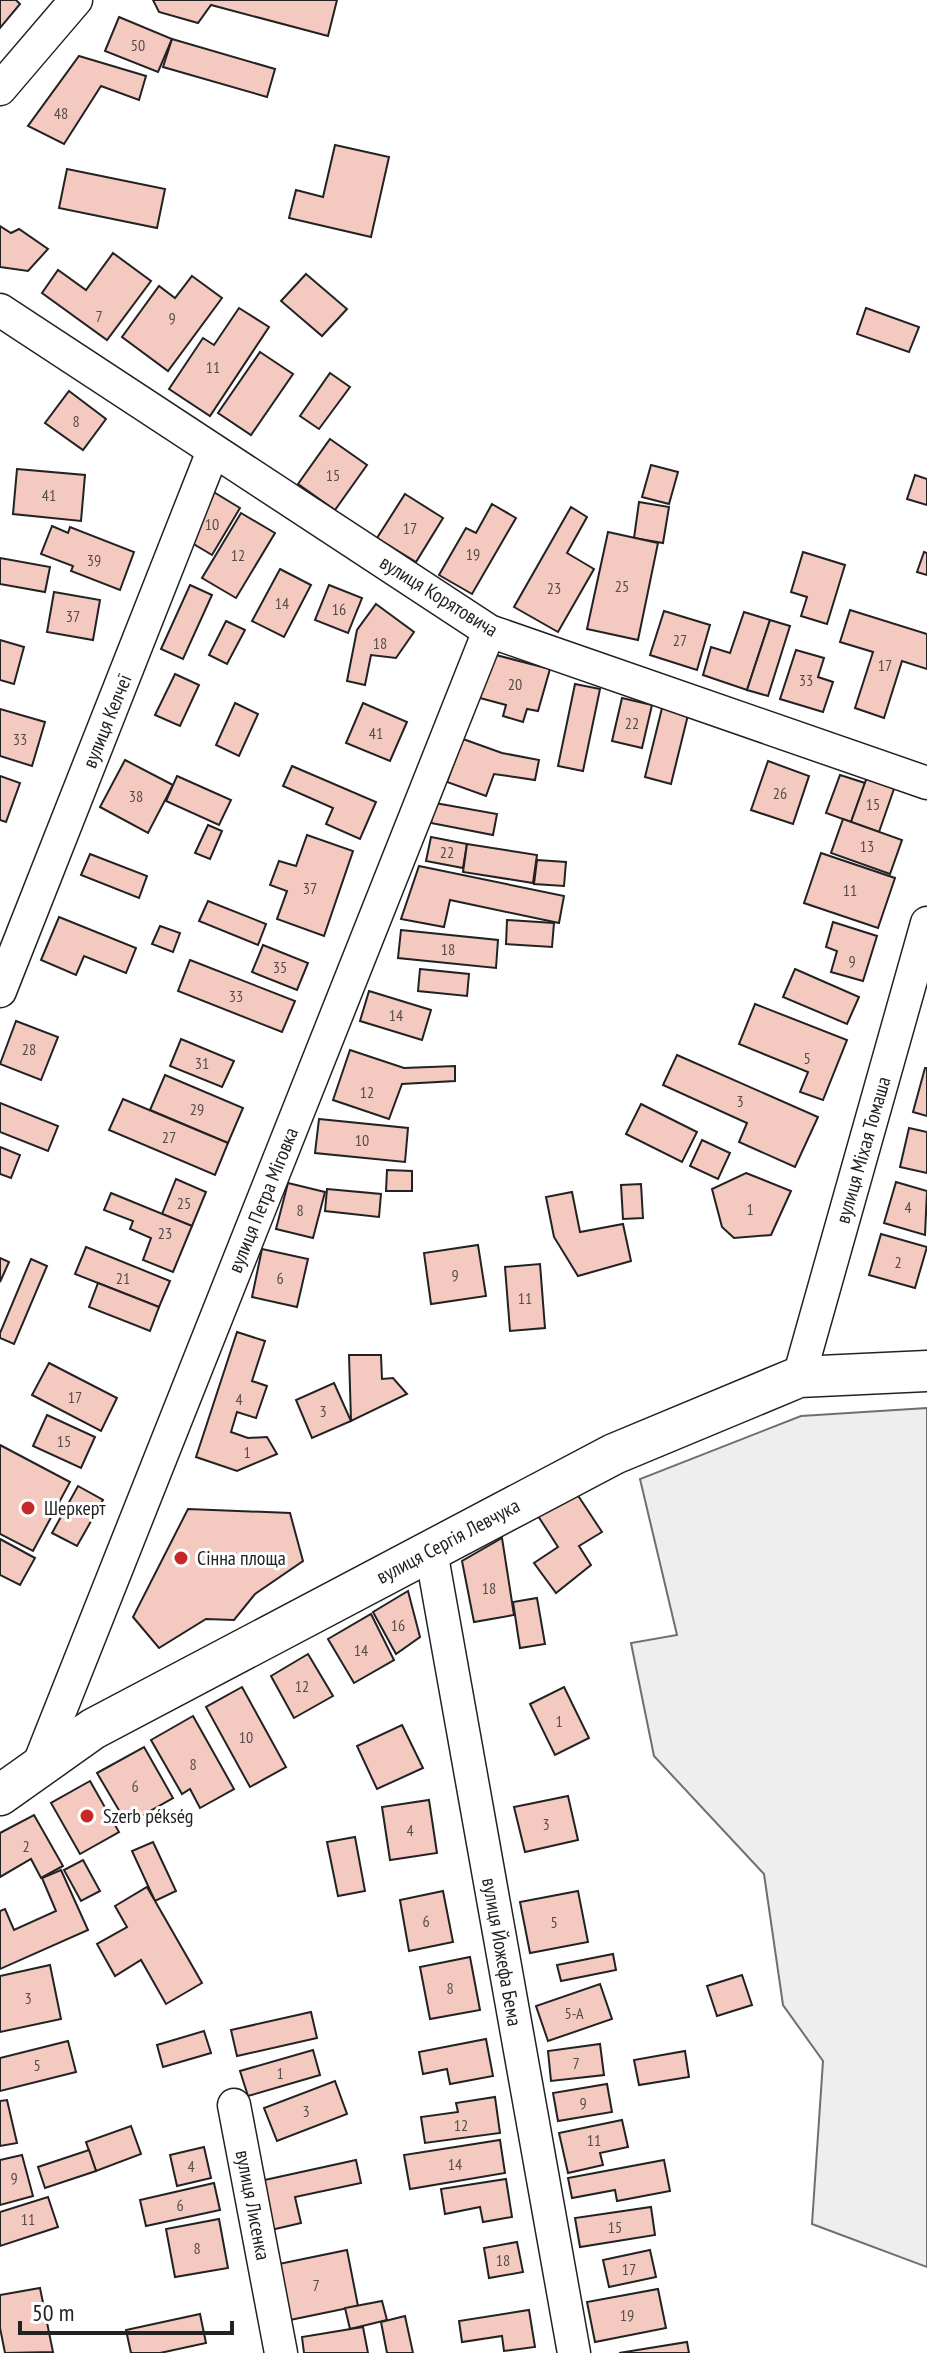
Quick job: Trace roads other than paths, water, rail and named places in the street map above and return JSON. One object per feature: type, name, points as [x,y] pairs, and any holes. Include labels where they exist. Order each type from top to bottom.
[{"type":"main road","name":"вулиця Сергія Левчука","points":[[0,1795],[93,1729],[614,1454],[799,1377],[927,1371]]},
{"type":"street","points":[[0,89],[76,0]]},
{"type":"street","name":"вулиця Корятовича","points":[[0,310],[489,631],[927,783]]},
{"type":"street","name":"вулиця Келчеї","points":[[0,991],[213,451]]},
{"type":"street","name":"вулиця Петра Міговка","points":[[37,1769],[489,631]]},
{"type":"street","name":"вулиця Міхая Томаша","points":[[799,1377],[927,923]]},
{"type":"street","name":"вулиця Йожефа Бема","points":[[431,1551],[574,2353]]},
{"type":"street","name":"вулиця Лисенка","points":[[234,2105],[281,2353]]},
{"type":"place","name":"Шеркерт","points":[[28,1508]]},
{"type":"place","name":"Сінна площа","points":[[181,1558]]},
{"type":"place","name":"Szerb pékség","points":[[87,1816]]}]
